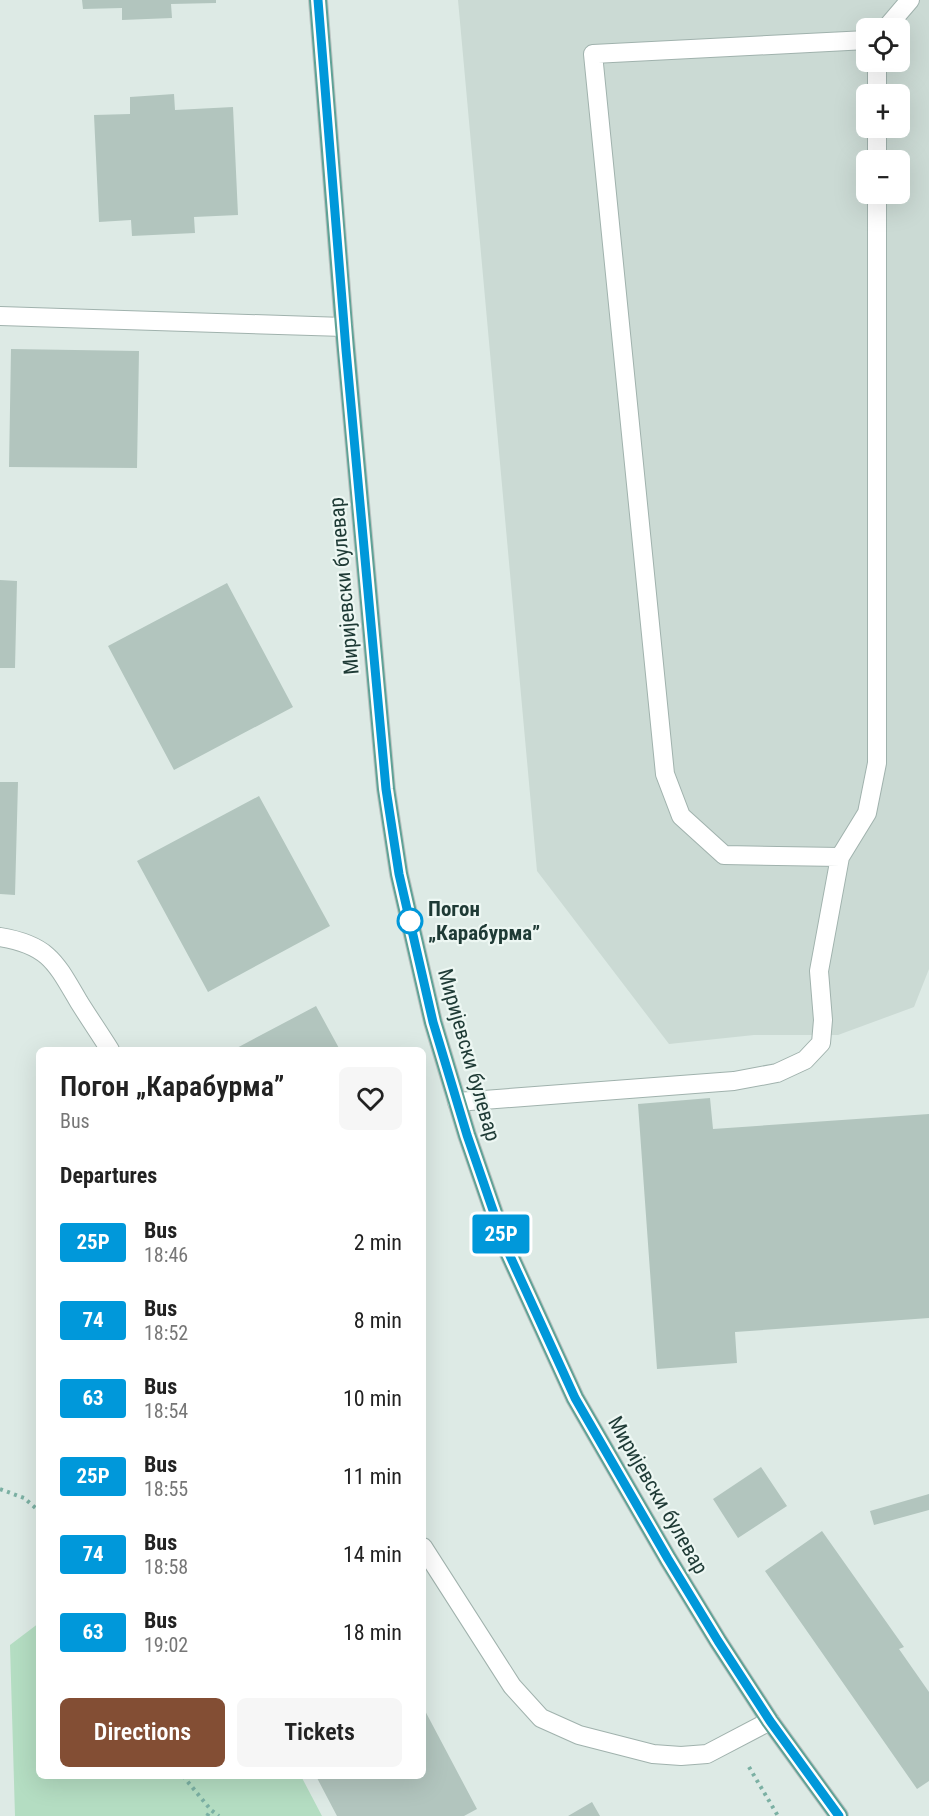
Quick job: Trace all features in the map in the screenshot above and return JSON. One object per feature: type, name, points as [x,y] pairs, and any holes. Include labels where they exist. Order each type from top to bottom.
[{"type":"main road","name":"Миријевски булевар","points":[[318,0],[344,327],[386,789],[402,885],[433,1022],[505,1245],[575,1398],[668,1559],[770,1721],[839,1816]]},
{"type":"street","points":[[894,18],[909,0]]},
{"type":"street","points":[[840,857],[724,855],[681,816],[665,774],[593,54],[856,41]]},
{"type":"street","points":[[457,1102],[734,1081],[777,1073],[805,1060],[821,1043],[823,1020],[819,971],[840,857],[867,813],[877,763],[877,204]]},
{"type":"street","points":[[0,316],[344,327]]},
{"type":"street","points":[[0,937],[15,939],[34,946],[50,957],[64,973],[108,1047]]},
{"type":"street","points":[[426,1552],[512,1686],[541,1718],[579,1735],[653,1754],[681,1756],[707,1754],[770,1721]]},
{"type":"path","points":[[0,1488],[24,1498],[36,1508]]},
{"type":"path","points":[[734,1741],[778,1816]]},
{"type":"path","points":[[185,1779],[211,1810],[219,1816]]},
{"type":"path","points":[[207,1816],[211,1810]]},
{"type":"shaded area","points":[[458,0],[929,0],[929,969],[914,1007],[838,1035],[754,1035],[669,1044],[537,871]]},
{"type":"green space","points":[[36,1625],[36,1779],[303,1779],[322,1816],[15,1816],[10,1645]]},
{"type":"building","points":[[82,0],[216,0],[216,3],[171,4],[172,18],[122,20],[122,8],[83,9]]},
{"type":"building","points":[[174,94],[175,110],[233,107],[238,215],[194,217],[195,233],[132,236],[131,220],[99,222],[94,115],[130,114],[130,97]]},
{"type":"building","points":[[11,349],[139,351],[137,468],[9,467]]},
{"type":"building","points":[[0,580],[17,581],[15,668],[0,668]]},
{"type":"building","points":[[227,583],[293,707],[174,770],[108,646]]},
{"type":"building","points":[[0,782],[18,782],[15,895],[0,894]]},
{"type":"building","points":[[259,796],[330,926],[208,992],[137,861]]},
{"type":"building","points":[[316,1006],[338,1047],[239,1047]]},
{"type":"building","points":[[710,1098],[713,1129],[929,1114],[929,1318],[735,1332],[737,1363],[657,1369],[638,1104]]},
{"type":"building","points":[[761,1467],[787,1506],[738,1538],[713,1499]]},
{"type":"building","points":[[929,1494],[929,1510],[874,1525],[870,1511]]},
{"type":"building","points":[[822,1531],[904,1647],[899,1649],[929,1692],[929,1781],[917,1789],[765,1571]]},
{"type":"building","points":[[426,1713],[477,1809],[464,1816],[337,1816],[318,1779],[426,1779]]},
{"type":"building","points":[[592,1802],[600,1816],[568,1816]]},
{"type":"bus line","name":"25P","points":[[318,0],[346,350],[386,789],[399,874],[433,1022],[467,1135],[505,1245],[575,1398],[718,1641],[770,1721],[839,1816]]},
{"type":"place","name":"Погон „Карабурма”","points":[[410,921]]}]
